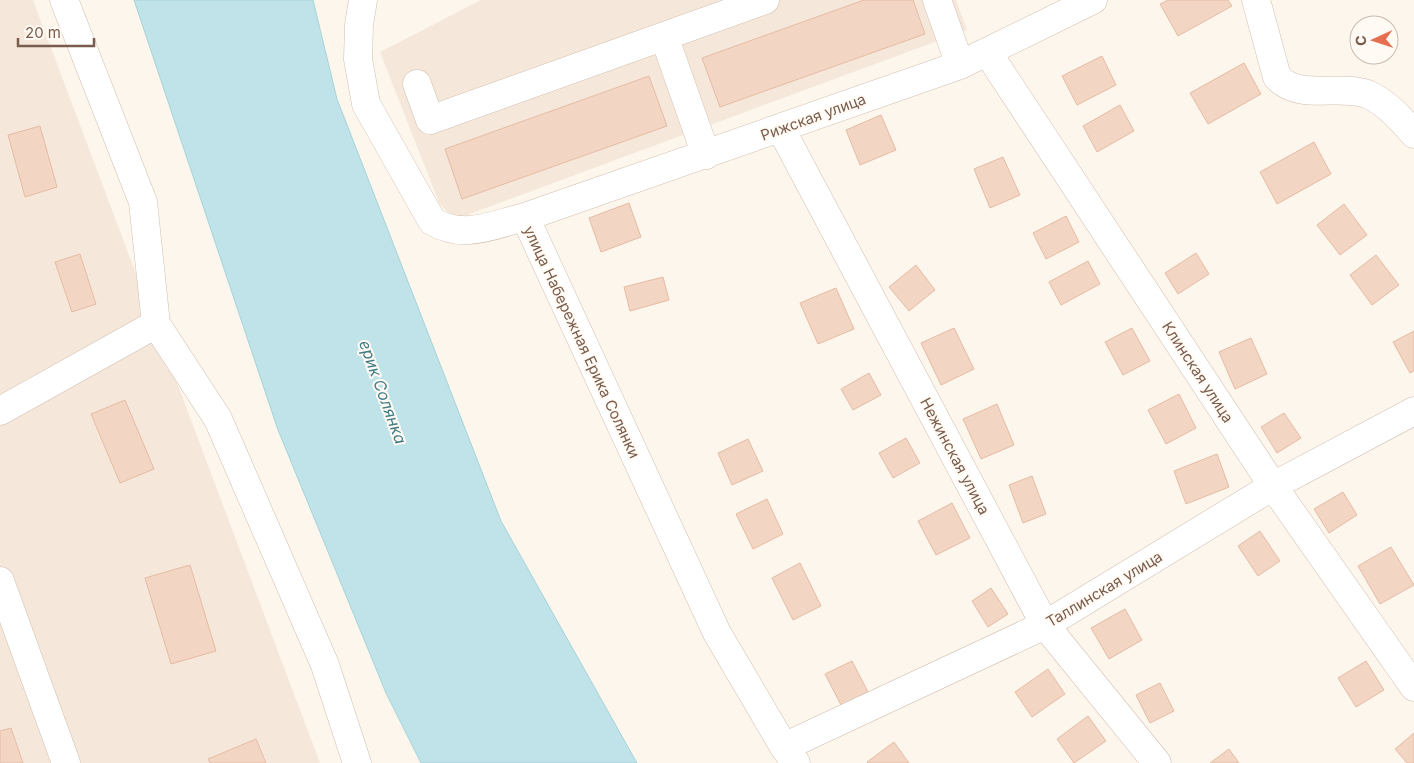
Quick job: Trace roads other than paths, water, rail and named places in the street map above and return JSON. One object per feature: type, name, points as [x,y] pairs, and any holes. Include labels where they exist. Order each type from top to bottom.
[{"type":"street","points":[[64,0],[143,202],[156,324],[218,419],[325,665],[357,763]]},
{"type":"street","name":"улица Набережная Ерика Солянки","points":[[363,0],[359,26],[358,59],[366,104],[432,221],[458,232],[471,231],[525,217],[717,633],[790,755]]},
{"type":"street","points":[[417,84],[430,120],[765,0]]},
{"type":"street","points":[[938,0],[960,65]]},
{"type":"street","name":"Рижская улица","points":[[525,217],[960,65],[988,53],[1093,0]]},
{"type":"street","points":[[1256,0],[1277,78],[1283,84],[1306,89],[1366,94],[1385,104],[1414,134]]},
{"type":"street","points":[[664,36],[706,155]]},
{"type":"street","name":"Клинская улица","points":[[988,53],[1273,486],[1414,686]]},
{"type":"street","name":"Нежинская улица","points":[[781,129],[1045,625],[1157,763]]},
{"type":"street","points":[[0,411],[156,324]]},
{"type":"street","name":"Таллинская улица","points":[[790,755],[1045,625],[1273,486],[1414,411]]},
{"type":"street","points":[[0,581],[66,763]]},
{"type":"water","name":"ерик Солянка","points":[[134,0],[313,0],[337,99],[501,521],[637,763],[421,763],[386,693],[278,430]]}]
